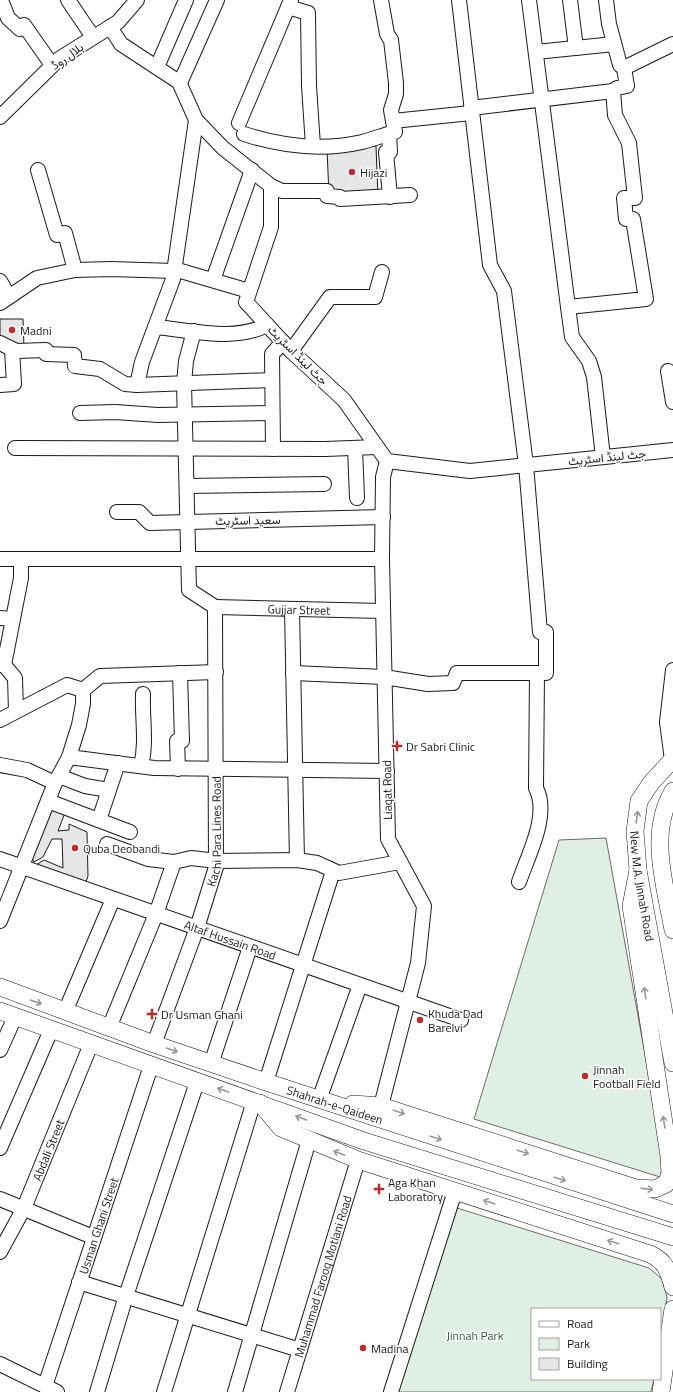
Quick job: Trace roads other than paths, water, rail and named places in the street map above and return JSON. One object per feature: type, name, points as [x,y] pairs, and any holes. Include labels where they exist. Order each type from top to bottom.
[{"type":"main road","name":"New M.A. Jinnah Road","points":[[673,760],[651,783],[639,801],[634,831],[638,870],[667,1023],[673,1063]]},
{"type":"main road","name":"New M.A. Jinnah Road","points":[[670,799],[660,823],[662,872],[673,930]]},
{"type":"main road","points":[[319,1100],[381,1106],[636,1188],[655,1190],[666,1184],[670,1174],[670,1156],[631,906],[638,870]]},
{"type":"main road","points":[[662,872],[673,904]]},
{"type":"main road","name":"Shahrah-e-Qaideen","points":[[0,987],[108,1028],[211,1064],[673,1214]]},
{"type":"main road","name":"Shahrah-e-Qaideen","points":[[7,1014],[364,1141],[673,1237]]},
{"type":"main road","points":[[257,1102],[281,1128],[358,1160],[650,1254],[661,1259],[669,1271],[673,1287]]},
{"type":"main road","points":[[661,1392],[673,1309]]},
{"type":"street","points":[[1,0],[8,18],[5,22],[20,29],[24,25],[52,65]]},
{"type":"street","name":"بلال روڈ","points":[[0,117],[59,59],[118,22],[138,0]]},
{"type":"street","points":[[157,67],[186,0]]},
{"type":"street","points":[[180,83],[217,0]]},
{"type":"street","points":[[381,0],[387,34],[391,40],[396,83],[396,94],[391,110],[390,152],[386,152],[390,197]]},
{"type":"street","points":[[459,0],[490,265],[504,291],[526,465],[540,632],[546,632],[542,673],[536,788],[541,798],[542,808],[540,819],[519,882]]},
{"type":"street","points":[[530,0],[572,337],[589,360],[594,377],[603,457]]},
{"type":"street","points":[[570,0],[576,48]]},
{"type":"street","points":[[313,146],[308,13],[289,2],[241,128],[266,142],[313,146],[362,142],[391,128],[471,110],[613,92],[617,88],[627,86],[624,68],[620,65],[609,24],[606,0]]},
{"type":"street","points":[[74,2],[94,38]]},
{"type":"street","points":[[110,27],[121,44],[180,83],[196,120],[223,148],[271,186],[282,191],[326,191],[327,196],[340,197],[340,199],[410,195]]},
{"type":"street","points":[[536,52],[614,44]]},
{"type":"street","points":[[624,68],[673,44]]},
{"type":"street","points":[[568,307],[646,299],[633,220],[626,219],[624,198],[635,198],[629,143],[615,115],[613,92]]},
{"type":"street","points":[[136,385],[142,362],[174,270],[196,120]]},
{"type":"street","points":[[38,170],[56,235],[65,233],[75,270]]},
{"type":"street","points":[[213,280],[252,170]]},
{"type":"street","name":"جٹ لینڈ اسٹریٹ","points":[[271,186],[271,227],[246,302],[287,346],[344,400],[387,461],[470,471],[673,450]]},
{"type":"street","points":[[0,282],[4,300],[37,278],[75,270],[174,270],[249,291]]},
{"type":"street","points":[[273,449],[272,354],[287,346],[330,297],[375,297],[382,272]]},
{"type":"street","points":[[155,326],[208,334],[256,331],[267,325]]},
{"type":"street","points":[[194,331],[186,361],[184,383],[187,449],[189,590],[215,608]]},
{"type":"street","points":[[6,346],[16,351],[46,350],[46,354],[74,355],[75,366],[100,369],[125,384],[136,385],[272,380]]},
{"type":"street","points":[[0,385],[14,384],[6,346]]},
{"type":"street","points":[[668,371],[673,402]]},
{"type":"street","points":[[80,413],[115,412],[158,415],[272,414]]},
{"type":"street","points":[[16,448],[273,449],[377,447]]},
{"type":"street","points":[[355,448],[357,498]]},
{"type":"street","name":"Liaqat Road","points":[[381,1106],[418,963],[424,906],[388,839],[382,559],[384,477],[387,461]]},
{"type":"street","points":[[187,486],[324,484]]},
{"type":"street","name":"سعید اسٹریٹ","points":[[117,512],[139,512],[150,523],[383,517]]},
{"type":"street","points":[[0,559],[382,559]]},
{"type":"street","points":[[16,712],[15,678],[2,667],[6,619],[21,578],[21,559]]},
{"type":"street","name":"Gujjar Street","points":[[215,608],[383,611]]},
{"type":"street","name":"Kachi Para Lines Road","points":[[154,1044],[197,928],[217,861],[215,608]]},
{"type":"street","points":[[292,609],[297,860]]},
{"type":"street","points":[[673,670],[670,722],[673,760]]},
{"type":"street","points":[[83,690],[100,676],[216,672]]},
{"type":"street","points":[[178,768],[177,741],[182,741],[180,673]]},
{"type":"street","points":[[293,673],[384,677],[428,684],[453,683],[457,673],[542,673]]},
{"type":"street","points":[[0,720],[67,685],[83,690]]},
{"type":"street","points":[[0,921],[57,779],[69,757],[79,726],[83,704],[83,690]]},
{"type":"street","points":[[141,766],[144,743],[142,716],[143,694]]},
{"type":"street","points":[[69,757],[141,766],[217,770],[387,771]]},
{"type":"street","points":[[99,820],[118,763]]},
{"type":"street","points":[[0,765],[27,770],[84,786],[109,790]]},
{"type":"street","points":[[48,801],[130,832]]},
{"type":"street","points":[[107,844],[148,859],[174,862],[192,858],[217,861],[297,860],[317,863],[339,873],[400,862]]},
{"type":"street","name":"Altaf Hussain Road","points":[[0,859],[22,868],[461,1020]]},
{"type":"street","points":[[108,1028],[156,914],[174,862]]},
{"type":"street","points":[[266,1082],[333,870]]},
{"type":"street","points":[[65,1012],[113,899]]},
{"type":"street","points":[[211,1064],[250,947]]},
{"type":"street","points":[[319,1100],[360,985]]},
{"type":"street","points":[[0,1050],[7,1014]]},
{"type":"street","points":[[0,1148],[51,1030]]},
{"type":"street","name":"Abdali Street","points":[[0,1252],[24,1208],[91,1044]]},
{"type":"street","name":"Usman Ghani Street","points":[[51,1389],[79,1282],[93,1236],[151,1066]]},
{"type":"street","points":[[98,1392],[126,1296],[197,1082]]},
{"type":"street","points":[[164,1392],[257,1102]]},
{"type":"street","points":[[235,1392],[309,1140]]},
{"type":"street","name":"Muhammad Farooq Motlani Road","points":[[287,1392],[358,1160]]},
{"type":"street","points":[[391,1392],[455,1191]]},
{"type":"street","points":[[0,1199],[93,1236]]},
{"type":"street","points":[[79,1282],[300,1350]]},
{"type":"street","points":[[0,1364],[51,1389]]},
{"type":"place","name":"Hijazi","points":[[352,172]]},
{"type":"place","name":"Madni","points":[[12,330]]},
{"type":"place","name":"Dr Sabri Clinic","points":[[397,746]]},
{"type":"place","name":"Quba Deobandi","points":[[75,848]]},
{"type":"place","name":"Dr Usman Ghani","points":[[152,1014]]},
{"type":"place","name":"Khuda Dad Barelvi","points":[[420,1020]]},
{"type":"place","name":"Jinnah Football Field","points":[[585,1076]]},
{"type":"place","name":"Aga Khan Laboratory","points":[[379,1189]]},
{"type":"place","name":"Madina","points":[[363,1348]]},
{"type":"park label","name":"Jinnah Park","points":[[475,1335]]}]
